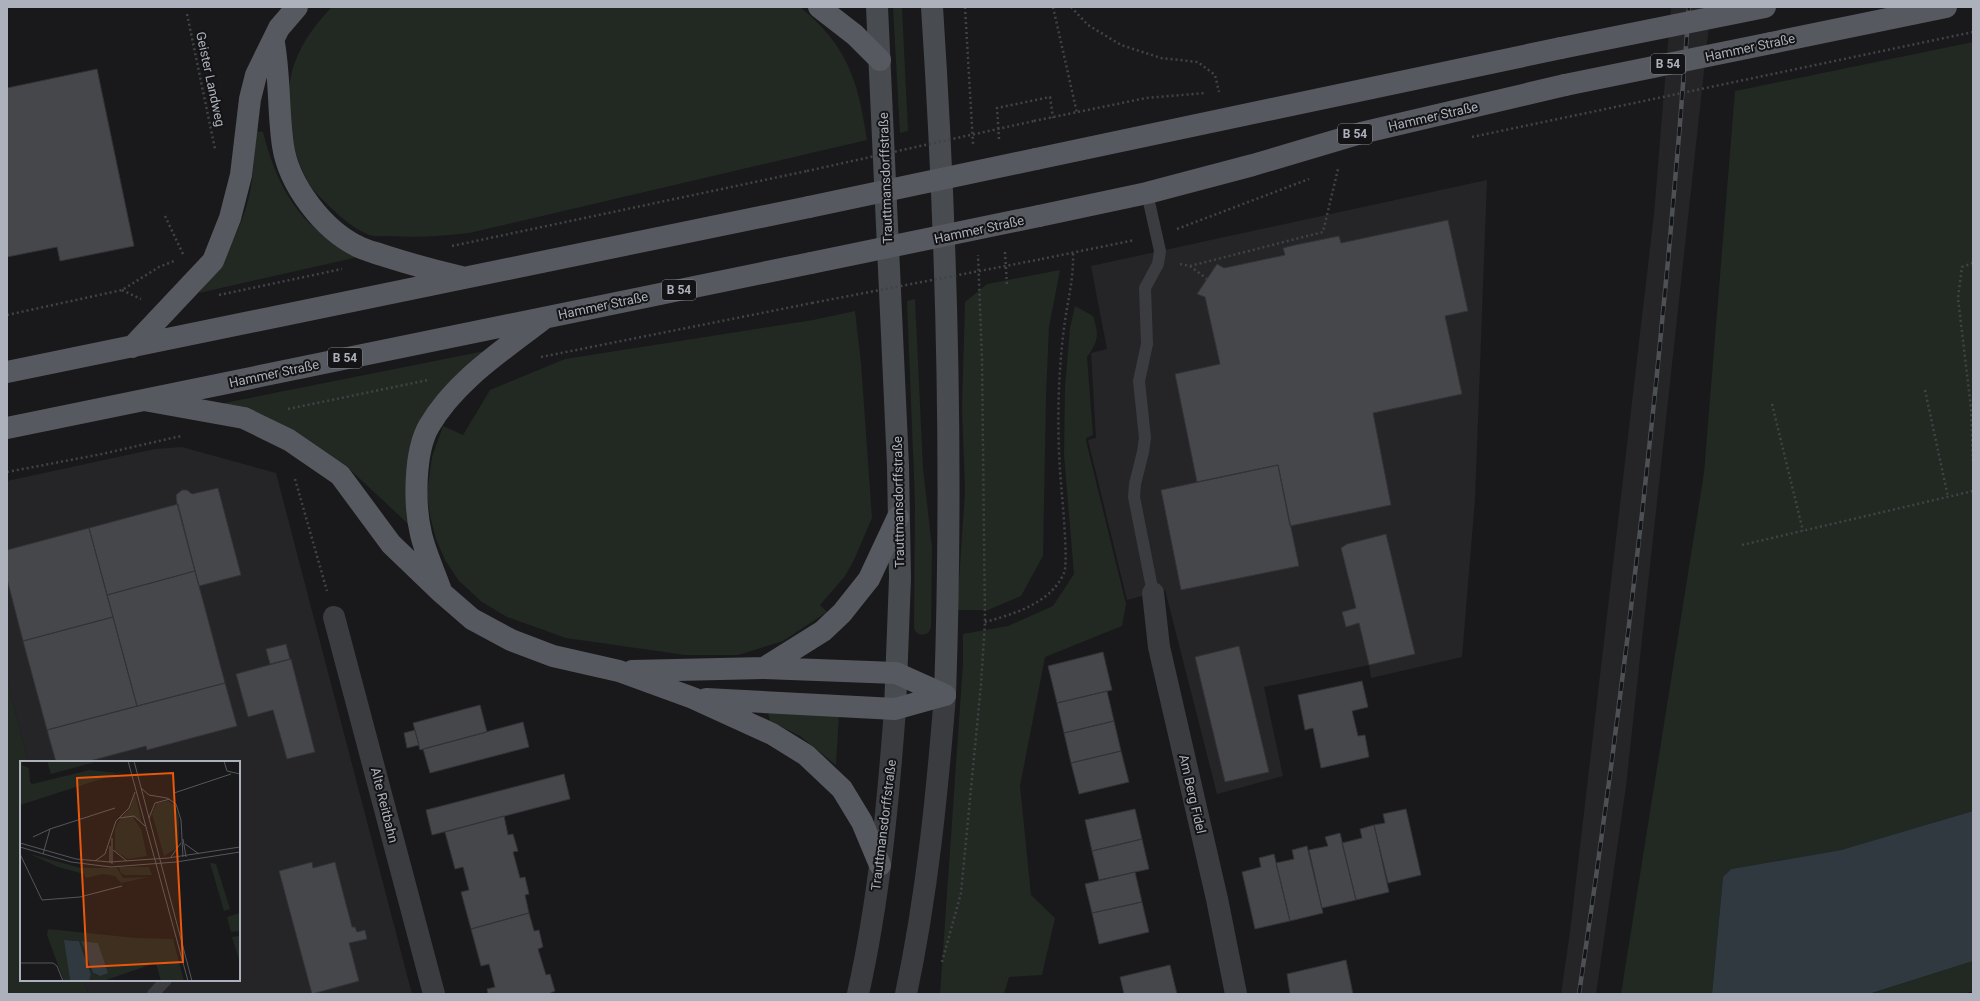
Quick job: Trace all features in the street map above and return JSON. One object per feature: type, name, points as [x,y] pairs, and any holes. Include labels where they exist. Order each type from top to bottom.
[{"type":"main road","points":[[132,347],[213,260],[230,218],[242,175],[250,100],[256,75],[274,43],[279,28],[297,7]]},
{"type":"main road","points":[[819,7],[856,35],[880,60]]},
{"type":"main road","name":"Trauttmansdorffstraße","points":[[877,7],[898,466],[900,578],[895,709]]},
{"type":"main road","points":[[932,7],[945,307],[948,597],[944,695]]},
{"type":"main road","points":[[7,372],[468,278],[1561,48],[1765,7]]},
{"type":"main road","name":"Hammer Straße","points":[[7,428],[1147,193],[1253,165],[1361,133],[1565,85],[1946,7]]},
{"type":"main road","points":[[274,43],[278,70],[283,146],[293,177],[308,203],[331,229],[359,247],[426,268],[468,278]]},
{"type":"main road","points":[[442,593],[421,534],[416,494],[419,460],[429,427],[454,392],[480,369],[546,317]]},
{"type":"main road","points":[[144,400],[244,418],[289,440],[340,475],[391,544],[442,593],[472,619],[511,640],[553,656],[619,672],[693,698],[772,734],[806,755],[842,789],[862,822],[880,865]]},
{"type":"main road","points":[[764,668],[823,631],[842,613],[869,579],[898,517]]},
{"type":"main road","points":[[619,672],[764,668],[896,673],[944,695]]},
{"type":"main road","points":[[693,698],[895,709],[944,695]]},
{"type":"street","name":"Am Berg Fidel","points":[[1154,593],[1159,647],[1217,899],[1236,994]]},
{"type":"street","name":"Alte Reitbahn","points":[[334,617],[434,994]]},
{"type":"street","points":[[906,994],[927,880],[936,805],[944,695]]},
{"type":"street","name":"Trauttmansdorffstraße","points":[[858,994],[865,963],[889,798],[895,709]]},
{"type":"lane","points":[[1147,193],[1160,252],[1158,264],[1145,288],[1147,344],[1139,381],[1145,438],[1143,452],[1134,484],[1134,498],[1154,593]]},
{"type":"lane","points":[[153,994],[165,981]]},
{"type":"path","points":[[965,7],[973,147]]},
{"type":"path","points":[[1053,7],[1077,113]]},
{"type":"path","points":[[447,247],[1146,98],[1219,92],[1215,75],[1198,62],[1161,58],[1121,45],[1088,25],[1071,7]]},
{"type":"path","name":"Geister Landweg","points":[[187,14],[215,147],[214,154]]},
{"type":"path","points":[[1467,138],[1973,32]]},
{"type":"path","points":[[997,108],[1050,97],[1053,118]]},
{"type":"path","points":[[1332,171],[1346,167]]},
{"type":"path","points":[[1160,252],[1176,264],[1190,266],[1323,232],[1338,169]]},
{"type":"path","points":[[1307,180],[1313,178]]},
{"type":"path","points":[[165,216],[184,256]]},
{"type":"path","points":[[941,965],[961,893],[982,684],[985,622],[982,359],[978,248]]},
{"type":"path","points":[[7,315],[122,290],[159,267],[184,256],[189,250]]},
{"type":"path","points":[[985,622],[1011,615],[1052,593],[1065,572],[1059,456],[1059,391],[1064,329],[1073,270],[1073,253]]},
{"type":"path","points":[[812,303],[1042,259]]},
{"type":"path","points":[[1973,263],[1962,267],[1958,298],[1971,408],[1973,465]]},
{"type":"path","points":[[1190,266],[1207,279]]},
{"type":"path","points":[[218,295],[348,268]]},
{"type":"path","points":[[122,290],[144,300],[175,301]]},
{"type":"path","points":[[1925,390],[1948,497]]},
{"type":"path","points":[[1772,404],[1803,531]]},
{"type":"path","points":[[7,472],[102,454],[188,434]]},
{"type":"path","points":[[294,474],[334,617]]},
{"type":"path","points":[[1742,545],[1973,491]]},
{"type":"shaded area","points":[[332,7],[800,7],[816,21],[829,36],[840,51],[848,66],[855,82],[864,119],[867,140],[469,233],[420,237],[371,236],[343,219],[312,188],[297,157],[290,125],[288,108],[289,92],[295,62],[310,33]]},
{"type":"shaded area","points":[[893,7],[902,7],[908,131],[900,133]]},
{"type":"shaded area","points":[[1671,7],[1711,7],[1626,786],[1596,994],[1561,994],[1570,932],[1654,214]]},
{"type":"shaded area","points":[[1973,42],[1973,811],[1841,850],[1731,869],[1723,877],[1712,994],[1621,994],[1704,473],[1735,91]]},
{"type":"shaded area","points":[[256,131],[263,132],[276,171],[288,196],[296,207],[315,228],[358,257],[199,293],[216,269],[238,230],[248,202],[253,173]]},
{"type":"shaded area","points":[[1487,180],[1475,499],[1462,657],[1371,678],[1369,665],[1264,687],[1283,776],[1217,794],[1165,590],[1127,600],[1088,440],[1096,438],[1091,353],[1107,349],[1091,266]]},
{"type":"shaded area","points":[[1060,270],[1049,327],[1043,556],[1021,596],[988,610],[957,610],[965,491],[962,408],[965,302],[987,284]]},
{"type":"shaded area","points":[[915,299],[923,468],[932,547],[931,628],[928,633],[921,635],[916,632],[914,628],[915,503],[907,301]]},
{"type":"shaded area","points":[[1075,306],[1093,316],[1097,333],[1096,342],[1087,357],[1093,435],[1086,438],[1086,441],[1126,604],[1122,626],[1045,657],[1020,786],[1031,895],[1055,918],[1042,975],[1009,977],[1004,994],[940,994],[963,664],[963,634],[1008,626],[1053,606],[1074,574],[1064,455],[1065,387],[1070,328]]},
{"type":"shaded area","points":[[855,311],[861,363],[872,518],[854,560],[845,576],[820,605],[827,612],[783,641],[738,655],[685,655],[566,638],[507,617],[482,602],[459,581],[445,560],[436,539],[430,516],[427,493],[432,457],[443,426],[463,435],[490,390],[565,359],[813,320]]},
{"type":"shaded area","points":[[505,347],[437,422],[419,481],[420,535],[344,464],[256,413],[204,407]]},
{"type":"shaded area","points":[[182,447],[276,473],[412,994],[88,994],[84,981],[240,981],[240,761],[28,761],[7,679],[7,481],[155,449]]},
{"type":"shaded area","points":[[7,679],[28,761],[20,761],[20,981],[84,981],[88,994],[7,994]]},
{"type":"shaded area","points":[[768,712],[839,714],[836,765],[800,736],[770,721]]},
{"type":"shaded area","points":[[1973,811],[1973,961],[1869,994],[1712,994],[1723,877],[1731,869],[1841,850]]},
{"type":"shaded area","points":[[1973,961],[1973,991],[1964,994],[1870,994]]},
{"type":"building","points":[[97,69],[134,246],[60,261],[57,247],[7,257],[7,88]]},
{"type":"building","points":[[1448,220],[1468,311],[1445,316],[1462,394],[1373,413],[1391,505],[1290,526],[1278,465],[1197,482],[1175,374],[1220,364],[1205,297],[1197,294],[1217,264],[1224,268],[1285,255],[1283,248],[1295,245],[1339,236],[1341,243]]},
{"type":"building","points":[[1278,465],[1299,566],[1181,590],[1161,490]]},
{"type":"building","points":[[218,488],[241,575],[199,586],[177,504],[176,495],[182,490],[187,490],[192,494]]},
{"type":"building","points":[[178,504],[195,571],[107,595],[89,528]]},
{"type":"building","points":[[89,528],[113,617],[23,641],[7,579],[7,550]]},
{"type":"building","points":[[1386,534],[1415,654],[1369,665],[1359,623],[1346,627],[1342,612],[1356,608],[1341,548],[1347,544]]},
{"type":"building","points":[[195,571],[225,683],[137,706],[107,595]]},
{"type":"building","points":[[113,617],[137,706],[47,730],[23,641]]},
{"type":"building","points":[[286,644],[290,659],[270,664],[266,649]]},
{"type":"building","points":[[1239,646],[1269,772],[1225,782],[1195,657]]},
{"type":"building","points":[[1103,652],[1112,690],[1057,703],[1048,666]]},
{"type":"building","points":[[291,659],[315,752],[287,759],[273,710],[248,717],[236,674]]},
{"type":"building","points":[[1362,681],[1368,707],[1352,711],[1358,736],[1365,735],[1369,757],[1321,768],[1313,728],[1305,730],[1298,695]]},
{"type":"building","points":[[225,683],[237,726],[147,750],[146,746],[90,761],[56,761],[47,730]]},
{"type":"building","points":[[1107,691],[1114,721],[1064,733],[1057,703]]},
{"type":"building","points":[[480,705],[487,732],[420,750],[413,723]]},
{"type":"building","points":[[1114,721],[1121,751],[1071,763],[1064,733]]},
{"type":"building","points":[[523,722],[529,747],[430,773],[423,749]]},
{"type":"building","points":[[415,730],[419,745],[407,748],[404,733]]},
{"type":"building","points":[[1121,751],[1129,782],[1079,794],[1071,763]]},
{"type":"building","points":[[564,774],[570,799],[432,835],[426,810]]},
{"type":"building","points":[[1135,809],[1142,839],[1092,851],[1085,820]]},
{"type":"building","points":[[1406,809],[1421,875],[1388,883],[1374,825],[1385,823],[1383,814]]},
{"type":"building","points":[[504,816],[508,835],[513,834],[518,851],[513,852],[520,878],[525,877],[529,894],[525,895],[529,913],[471,929],[461,892],[469,890],[463,867],[455,869],[445,832]]},
{"type":"building","points":[[1374,825],[1389,892],[1356,900],[1342,843],[1362,838],[1360,829]]},
{"type":"building","points":[[1340,833],[1356,900],[1322,908],[1309,850],[1328,846],[1325,837]]},
{"type":"building","points":[[1142,839],[1149,869],[1099,880],[1092,851]]},
{"type":"building","points":[[1307,846],[1323,913],[1290,921],[1276,863],[1294,859],[1292,850]]},
{"type":"building","points":[[1274,854],[1290,921],[1255,929],[1242,872],[1261,867],[1259,858]]},
{"type":"building","points":[[312,862],[313,868],[335,862],[352,927],[355,927],[357,932],[365,930],[367,939],[349,943],[359,981],[312,994],[279,871]]},
{"type":"building","points":[[1135,872],[1142,902],[1092,913],[1085,884]]},
{"type":"building","points":[[1142,902],[1149,932],[1099,944],[1092,913]]},
{"type":"building","points":[[529,913],[534,931],[539,930],[543,947],[538,949],[546,975],[550,974],[555,991],[550,994],[488,994],[487,989],[495,987],[489,964],[481,966],[471,929]]},
{"type":"building","points":[[1346,960],[1353,994],[1290,994],[1287,974]]},
{"type":"building","points":[[1170,965],[1177,994],[1124,994],[1120,977]]},
{"type":"railway","points":[[1579,994],[1597,871],[1629,625],[1657,378],[1669,254],[1689,7]]}]
